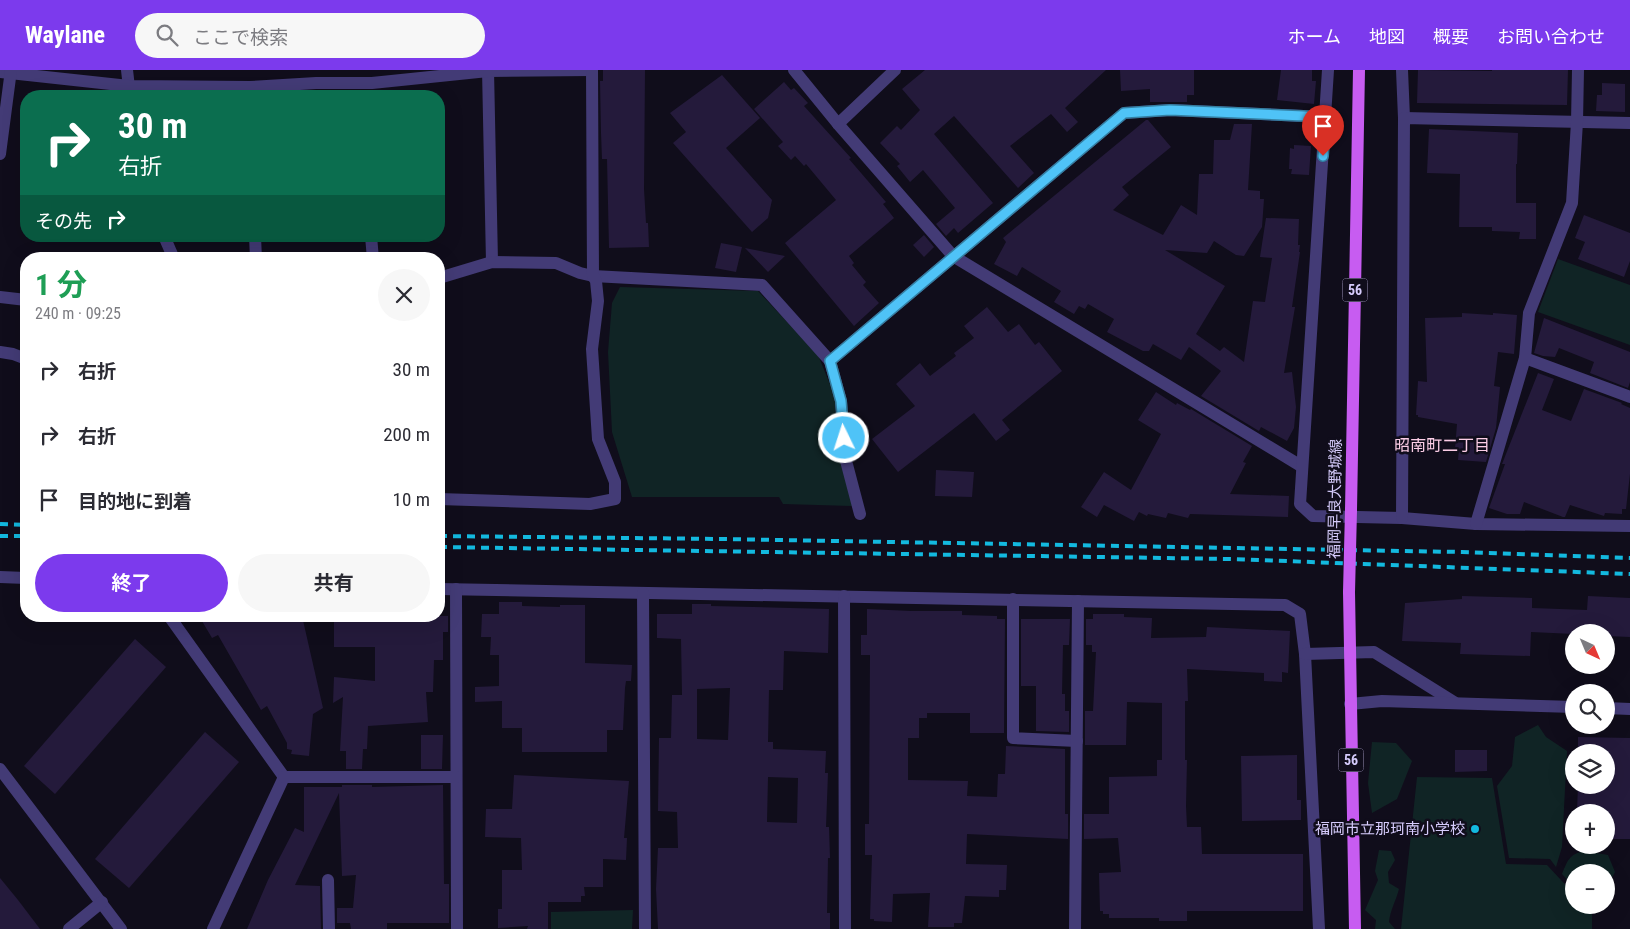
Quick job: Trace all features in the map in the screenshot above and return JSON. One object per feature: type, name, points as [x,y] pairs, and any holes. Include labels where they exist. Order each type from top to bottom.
[{"type":"main road","name":"福岡早良大野城線","points":[[1355,929],[1349,592],[1359,70]]},
{"type":"street","points":[[127,70],[129,90]]},
{"type":"street","points":[[265,90],[316,83],[361,83],[488,71],[592,70],[593,276],[596,281],[598,301],[592,349],[598,439],[615,482],[615,500],[590,504],[445,500]]},
{"type":"street","points":[[794,70],[838,124],[953,256],[1301,466]]},
{"type":"street","points":[[838,124],[895,70]]},
{"type":"street","points":[[1328,70],[1300,504],[1313,516],[1402,518],[1476,524],[1630,526]]},
{"type":"street","points":[[1402,70],[1404,118],[1402,518]]},
{"type":"street","points":[[1476,524],[1525,358],[1530,313],[1572,203],[1578,70]]},
{"type":"street","points":[[488,71],[492,262]]},
{"type":"street","points":[[0,154],[7,72],[123,90]]},
{"type":"street","points":[[361,83],[362,90]]},
{"type":"street","points":[[830,361],[1124,113],[1170,110],[1326,117]]},
{"type":"street","points":[[1404,118],[1630,123]]},
{"type":"street","points":[[445,276],[492,262],[556,263],[593,276],[762,284],[830,361],[841,401],[845,457],[860,514]]},
{"type":"street","points":[[0,297],[20,299]]},
{"type":"street","points":[[0,352],[20,357]]},
{"type":"street","points":[[1525,358],[1630,397]]},
{"type":"street","points":[[0,577],[20,578]]},
{"type":"street","points":[[445,589],[1285,605],[1300,614],[1305,654],[1319,929]]},
{"type":"street","points":[[456,589],[457,929]]},
{"type":"street","points":[[643,593],[645,929]]},
{"type":"street","points":[[844,596],[845,929]]},
{"type":"street","points":[[1013,599],[1013,738],[1077,741]]},
{"type":"street","points":[[1075,929],[1078,601]]},
{"type":"street","points":[[173,622],[284,777]]},
{"type":"street","points":[[1305,654],[1374,652],[1456,703]]},
{"type":"street","points":[[1350,704],[1382,701],[1565,707]]},
{"type":"street","points":[[1615,708],[1630,709]]},
{"type":"street","points":[[0,769],[121,929]]},
{"type":"street","points":[[284,777],[456,777]]},
{"type":"street","points":[[213,929],[284,777]]},
{"type":"street","points":[[328,880],[329,929]]},
{"type":"street","points":[[69,929],[102,902]]},
{"type":"green space","points":[[1558,259],[1630,285],[1630,345],[1538,312]]},
{"type":"green space","points":[[620,287],[758,291],[818,355],[834,394],[852,506],[783,504],[779,497],[632,497],[612,432],[608,352],[612,303]]},
{"type":"green space","points":[[1538,725],[1546,737],[1565,750],[1562,847],[1556,867],[1550,859],[1509,858],[1497,786],[1512,766],[1515,737]]},
{"type":"green space","points":[[1372,742],[1396,743],[1412,761],[1397,799],[1372,813],[1368,783]]},
{"type":"green space","points":[[1417,777],[1492,778],[1506,864],[1547,865],[1565,884],[1565,914],[1592,914],[1592,929],[1401,929]]},
{"type":"green space","points":[[1379,850],[1391,851],[1395,860],[1388,872],[1389,883],[1399,889],[1389,922],[1395,929],[1375,929],[1376,920],[1365,910],[1378,880],[1375,871]]},
{"type":"green space","points":[[1576,854],[1608,855],[1612,864],[1567,864],[1572,856]]},
{"type":"green space","points":[[633,910],[632,929],[551,929],[551,912]]},
{"type":"building","points":[[603,70],[645,70],[644,189],[649,247],[609,248],[607,159],[602,159],[601,133],[600,81],[603,81]]},
{"type":"building","points":[[925,70],[1106,70],[1065,108],[1078,122],[1067,132],[1051,114],[1010,146],[1034,173],[1018,188],[954,116],[934,134],[993,203],[958,233],[954,228],[946,236],[936,224],[955,208],[923,170],[910,182],[897,166],[900,164],[880,143],[897,126],[901,130],[920,110],[902,89]]},
{"type":"building","points":[[1120,70],[1194,70],[1194,95],[1187,95],[1187,102],[1150,102],[1150,89],[1121,91]]},
{"type":"building","points":[[1281,70],[1312,70],[1312,81],[1316,81],[1314,104],[1277,100]]},
{"type":"building","points":[[1418,70],[1568,70],[1567,105],[1417,103]]},
{"type":"building","points":[[722,75],[760,118],[726,148],[772,200],[768,218],[752,232],[673,143],[686,132],[670,113]]},
{"type":"building","points":[[784,82],[791,90],[794,88],[808,103],[804,106],[851,158],[849,159],[886,202],[883,204],[894,218],[849,256],[854,263],[852,265],[866,282],[863,285],[879,303],[854,326],[785,243],[836,200],[806,164],[804,166],[795,156],[791,160],[778,146],[783,142],[754,109]]},
{"type":"building","points":[[1602,83],[1625,84],[1625,112],[1596,111],[1597,95],[1602,95]]},
{"type":"building","points":[[1146,120],[1171,147],[1122,187],[1129,195],[1113,210],[1163,235],[1181,205],[1197,215],[1199,174],[1213,174],[1214,140],[1230,140],[1234,124],[1252,124],[1248,190],[1260,191],[1260,199],[1264,199],[1262,227],[1244,256],[1236,255],[1214,241],[1207,253],[1165,250],[1225,286],[1196,334],[1220,351],[1224,347],[1244,362],[1253,301],[1265,302],[1272,258],[1260,257],[1266,218],[1299,219],[1298,245],[1300,245],[1300,252],[1292,307],[1295,307],[1284,373],[1292,372],[1296,407],[1294,428],[1287,441],[1261,427],[1259,431],[1201,396],[1221,371],[1189,347],[1181,360],[1153,344],[1149,351],[1143,351],[1107,332],[1114,319],[1088,304],[1085,309],[1079,306],[1074,314],[1054,302],[1061,291],[1022,267],[1017,276],[994,264],[1006,242],[1003,238]]},
{"type":"building","points":[[1429,129],[1518,133],[1516,203],[1536,203],[1536,239],[1519,239],[1520,232],[1492,231],[1492,227],[1459,227],[1460,174],[1427,173]]},
{"type":"building","points":[[1294,145],[1311,146],[1309,175],[1291,174],[1292,169],[1289,169],[1290,148],[1294,149]]},
{"type":"building","points":[[1584,215],[1630,233],[1630,261],[1624,277],[1578,259],[1585,242],[1575,238]]},
{"type":"building","points":[[924,235],[934,247],[924,257],[913,245]]},
{"type":"building","points":[[721,243],[742,247],[736,272],[715,268]]},
{"type":"building","points":[[745,248],[785,256],[768,272]]},
{"type":"building","points":[[987,307],[1008,332],[1019,324],[1035,345],[1039,342],[1062,371],[1002,420],[1010,430],[996,441],[974,413],[898,472],[872,439],[915,406],[896,384],[920,363],[930,376],[956,356],[954,353],[974,338],[964,326]]},
{"type":"building","points":[[1462,313],[1517,315],[1514,354],[1498,352],[1494,386],[1500,387],[1496,428],[1486,462],[1458,460],[1459,449],[1455,449],[1457,424],[1418,417],[1416,415],[1418,381],[1427,382],[1425,318],[1462,317]]},
{"type":"building","points":[[1544,318],[1630,352],[1630,382],[1628,388],[1590,373],[1594,362],[1559,348],[1555,357],[1534,353]]},
{"type":"building","points":[[1538,373],[1554,379],[1542,410],[1571,421],[1584,389],[1622,403],[1630,408],[1630,474],[1626,509],[1622,509],[1622,514],[1605,513],[1604,516],[1570,505],[1565,517],[1563,517],[1524,502],[1520,514],[1507,514],[1489,508],[1505,464],[1502,464]]},
{"type":"building","points":[[1156,392],[1176,405],[1177,403],[1191,409],[1252,446],[1243,462],[1246,463],[1230,494],[1289,496],[1288,517],[1190,514],[1188,518],[1168,513],[1166,518],[1148,514],[1147,516],[1139,512],[1134,521],[1104,505],[1097,517],[1081,507],[1104,472],[1131,490],[1161,434],[1138,420]]},
{"type":"building","points":[[936,470],[974,472],[972,497],[935,496]]},
{"type":"building","points":[[1462,596],[1532,598],[1532,608],[1587,610],[1588,596],[1630,598],[1630,637],[1615,636],[1615,624],[1565,624],[1565,634],[1531,632],[1530,656],[1460,654],[1461,643],[1402,641],[1405,603],[1462,599]]},
{"type":"building","points":[[499,602],[522,602],[522,606],[560,607],[560,605],[585,605],[585,663],[632,665],[631,681],[626,681],[625,688],[623,730],[607,730],[607,752],[522,752],[522,728],[502,728],[502,701],[475,702],[475,687],[499,686],[499,655],[490,655],[491,637],[481,637],[482,614],[499,614]]},
{"type":"building","points":[[692,604],[829,609],[828,653],[784,651],[783,690],[769,690],[768,742],[773,742],[773,749],[826,751],[825,773],[828,773],[826,827],[829,827],[830,858],[828,858],[827,913],[830,913],[830,929],[658,929],[656,889],[658,848],[678,848],[677,812],[658,811],[659,738],[671,738],[672,695],[682,695],[681,639],[657,638],[657,614],[692,614]],"holes":[[[730,688],[728,740],[697,739],[697,689]],[[768,777],[798,778],[797,823],[767,822]]]},
{"type":"building","points":[[867,609],[962,611],[962,615],[997,616],[997,619],[1005,619],[1004,733],[970,733],[970,713],[927,713],[927,718],[919,718],[919,738],[908,738],[908,780],[968,781],[967,796],[997,797],[998,774],[1005,774],[1006,746],[1065,749],[1065,814],[1068,814],[1068,839],[967,834],[966,864],[1007,865],[1006,890],[999,890],[999,897],[965,896],[962,923],[954,923],[954,927],[928,927],[930,893],[893,894],[892,922],[870,919],[872,855],[865,855],[865,824],[869,824],[870,655],[861,655],[861,635],[867,635]]},
{"type":"building","points":[[1093,614],[1124,614],[1124,617],[1152,618],[1151,638],[1206,637],[1207,627],[1290,631],[1288,673],[1282,672],[1282,682],[1264,681],[1264,673],[1187,669],[1188,701],[1185,701],[1186,806],[1187,827],[1201,827],[1202,854],[1303,854],[1303,911],[1187,911],[1187,921],[1159,921],[1159,918],[1109,918],[1109,914],[1103,914],[1103,911],[1100,911],[1099,873],[1121,872],[1118,838],[1084,839],[1084,814],[1109,814],[1109,777],[1157,776],[1157,760],[1162,760],[1162,703],[1127,702],[1126,745],[1085,745],[1085,711],[1093,711],[1096,652],[1092,652],[1092,645],[1086,645],[1086,619],[1093,619]]},
{"type":"building","points":[[445,616],[448,616],[448,632],[443,632],[443,660],[434,660],[433,692],[426,692],[428,722],[368,726],[367,749],[363,749],[362,769],[346,769],[346,751],[340,751],[343,697],[333,703],[334,677],[375,681],[375,647],[334,647],[334,622],[445,622]]},
{"type":"building","points":[[1021,619],[1070,619],[1069,645],[1063,645],[1062,694],[1065,694],[1065,711],[1069,711],[1069,732],[1036,731],[1036,686],[1021,686]]},
{"type":"building","points":[[203,622],[303,622],[323,708],[313,714],[309,756],[291,754],[292,750],[287,749],[287,743],[267,706],[261,710],[218,635],[212,638]]},
{"type":"building","points":[[135,639],[166,667],[55,794],[24,766]]},
{"type":"building","points":[[205,732],[239,762],[129,888],[95,859]]},
{"type":"building","points":[[421,735],[443,735],[442,769],[421,769]]},
{"type":"building","points":[[1578,737],[1630,738],[1630,839],[1615,839],[1615,804],[1577,804],[1578,794],[1615,794],[1615,744],[1578,744]]},
{"type":"building","points":[[1455,750],[1487,750],[1487,771],[1455,772]]},
{"type":"building","points":[[1297,755],[1297,800],[1301,800],[1301,820],[1242,821],[1241,756]]},
{"type":"building","points":[[514,775],[629,781],[624,838],[627,838],[626,860],[603,859],[603,887],[584,887],[585,896],[581,896],[581,902],[548,902],[548,929],[527,929],[528,926],[498,928],[498,909],[502,909],[502,870],[522,870],[521,838],[485,837],[486,809],[512,809]]},
{"type":"building","points":[[342,785],[372,785],[372,787],[443,785],[444,884],[449,884],[449,923],[387,923],[387,929],[351,929],[350,923],[337,923],[337,908],[353,908],[356,875],[342,876],[339,793],[295,885],[320,886],[321,929],[247,929],[268,880],[295,828],[304,832],[304,787],[342,787]]},
{"type":"building","points":[[0,878],[18,900],[40,929],[0,929]]},
{"type":"railway","points":[[0,524],[20,525]]},
{"type":"railway","points":[[0,536],[20,536]]},
{"type":"railway","points":[[445,536],[1462,552],[1630,558]]},
{"type":"railway","points":[[445,547],[1231,559],[1630,574]]},
{"type":"place","name":"福岡市立那珂南小学校","points":[[1475,829]]},
{"type":"district","name":"昭南町二丁目","points":[[1442,445]]},
{"type":"route","points":[[844,438],[841,401],[830,361],[1124,113],[1170,110],[1326,117],[1323,156]]}]
